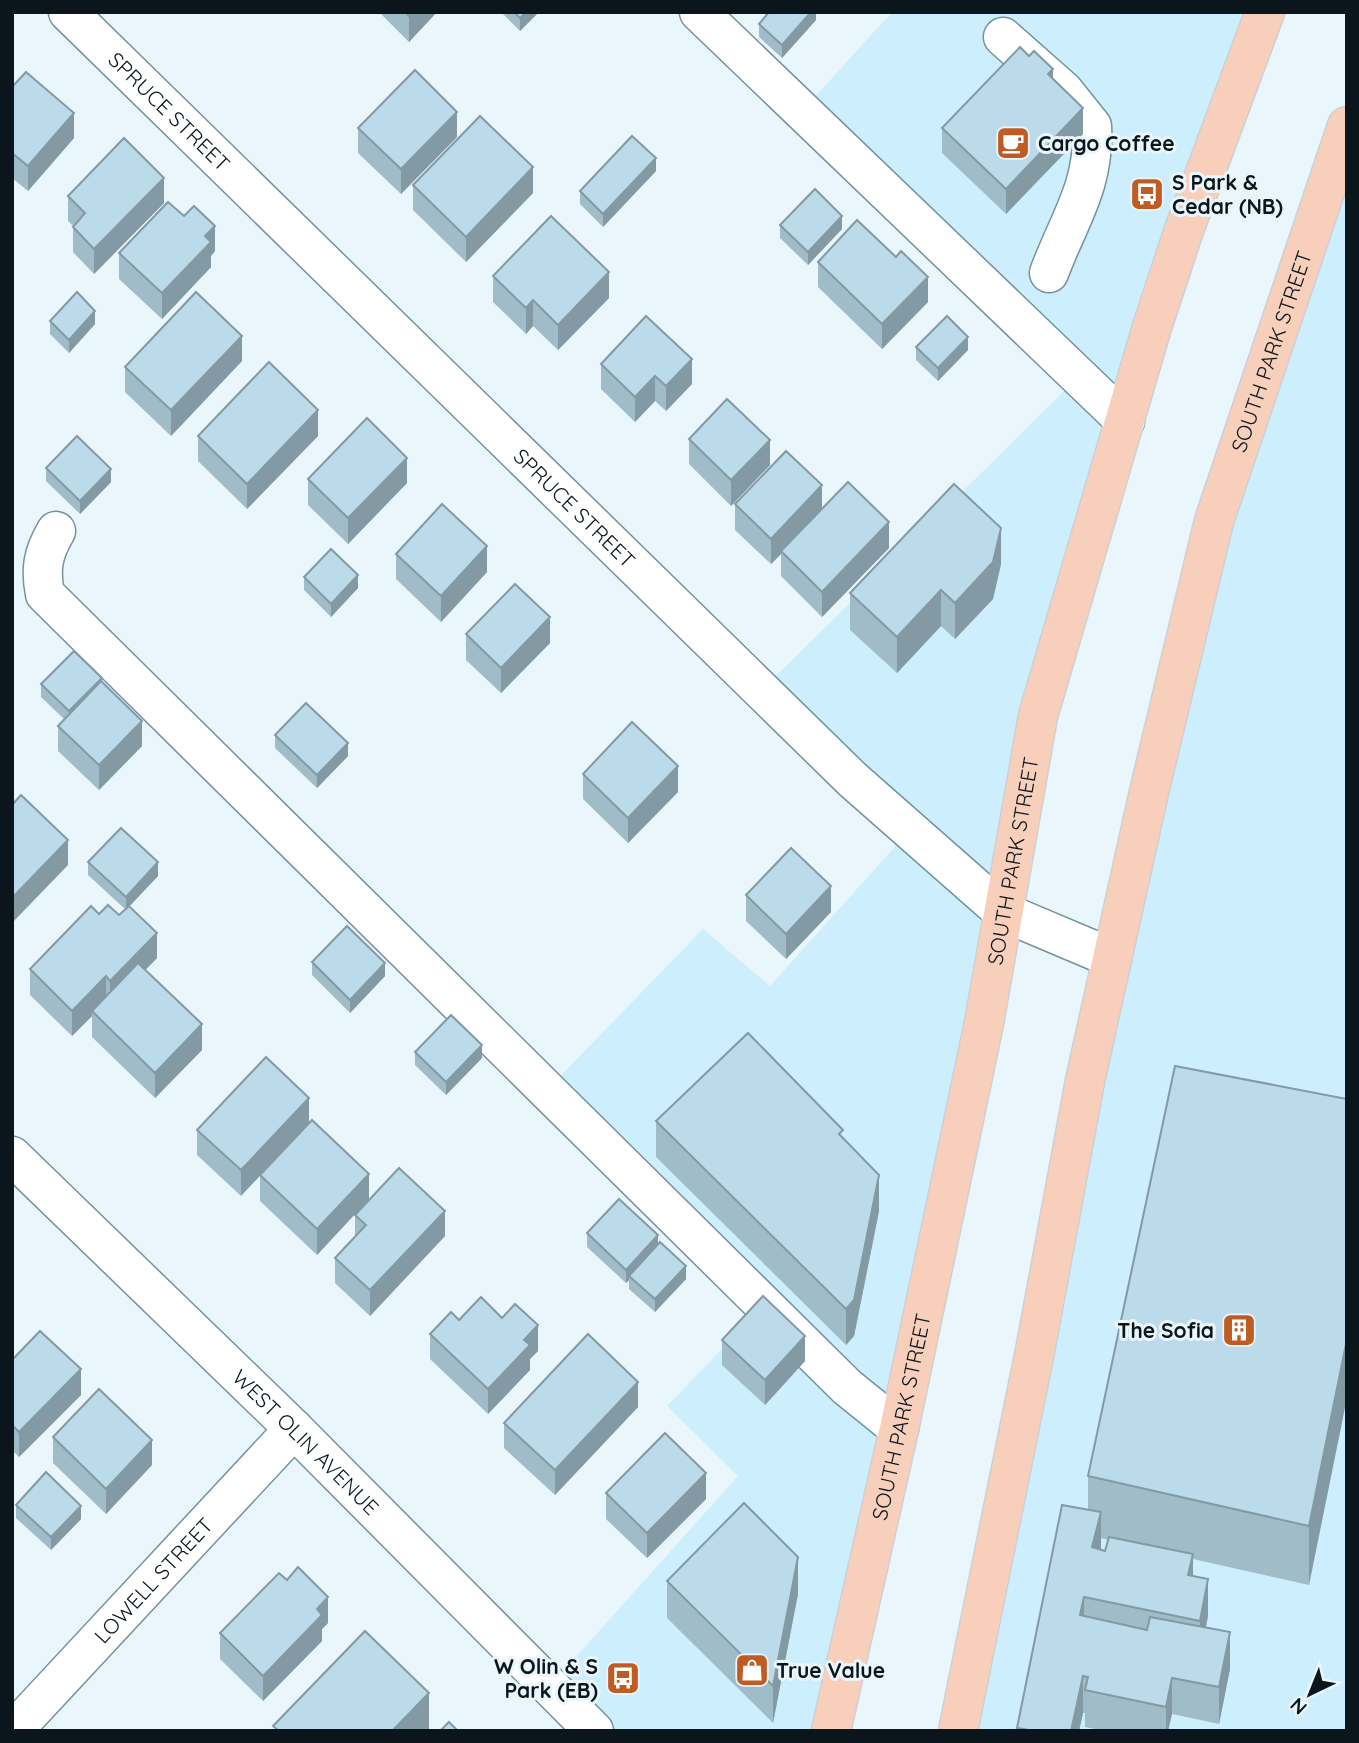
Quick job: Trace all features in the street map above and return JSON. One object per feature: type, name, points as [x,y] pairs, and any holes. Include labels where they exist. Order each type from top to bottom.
[{"type":"main road","name":"SOUTH PARK STREET","points":[[831,1731],[899,1429],[984,1023],[1038,716],[1184,230],[1265,12]]},
{"type":"main road","name":"SOUTH PARK STREET","points":[[958,1731],[1032,1365],[1084,1081],[1214,521],[1347,126]]},
{"type":"street","name":"SPRUCE STREET","points":[[68,12],[853,780],[1003,912],[1112,958]]},
{"type":"street","points":[[699,12],[1125,421]]},
{"type":"street","points":[[1003,37],[1064,91],[1092,126],[1092,157],[1084,197],[1049,273]]},
{"type":"street","points":[[56,531],[45,550],[41,573],[45,594],[847,1387],[899,1429]]},
{"type":"street","name":"WEST OLIN AVENUE","points":[[12,1156],[294,1429],[594,1731]]},
{"type":"street","name":"LOWELL STREET","points":[[13,1731],[294,1429]]},
{"type":"shaded area","points":[[892,12],[1265,12],[1038,716],[831,1731],[594,1731],[549,1687],[738,1476],[667,1406],[764,1306],[547,1090],[703,929],[770,986],[910,830],[761,691],[1078,377],[802,111]]},
{"type":"shaded area","points":[[1347,126],[1347,1731],[953,1731],[1144,814]]},
{"type":"building","points":[[514,12],[526,12],[520,18]]},
{"type":"building","points":[[769,12],[811,12],[782,45],[759,24]]},
{"type":"building","name":"Cargo Coffee","points":[[1020,47],[1029,56],[1034,51],[1053,69],[1048,74],[1083,108],[1006,189],[942,128]]},
{"type":"building","points":[[415,70],[457,112],[401,169],[358,128]]},
{"type":"building","points":[[26,72],[74,113],[28,166],[12,153],[12,87]]},
{"type":"building","points":[[480,116],[533,167],[466,237],[413,185]]},
{"type":"building","points":[[632,136],[656,158],[603,214],[580,191]]},
{"type":"building","points":[[124,138],[164,178],[94,249],[73,227],[85,213],[68,196]]},
{"type":"building","points":[[815,189],[842,216],[808,252],[780,225]]},
{"type":"building","points":[[168,202],[184,216],[194,206],[215,226],[205,236],[211,242],[162,293],[119,253]]},
{"type":"building","points":[[551,216],[609,272],[558,325],[533,300],[526,308],[493,276]]},
{"type":"building","points":[[857,220],[896,257],[901,251],[928,277],[882,324],[818,262]]},
{"type":"building","points":[[77,292],[95,311],[69,340],[50,321]]},
{"type":"building","points":[[196,292],[242,336],[171,410],[125,367]]},
{"type":"building","points":[[646,316],[692,359],[666,386],[655,376],[635,397],[601,364]]},
{"type":"building","points":[[947,316],[968,337],[938,368],[916,347]]},
{"type":"building","points":[[269,362],[318,410],[247,484],[198,436]]},
{"type":"building","points":[[727,399],[770,440],[731,480],[689,439]]},
{"type":"building","points":[[367,418],[407,458],[348,518],[308,479]]},
{"type":"building","points":[[77,436],[111,469],[80,501],[46,468]]},
{"type":"building","points":[[786,451],[822,485],[771,539],[735,504]]},
{"type":"building","points":[[848,482],[889,522],[822,592],[781,551]]},
{"type":"building","points":[[954,484],[1001,528],[993,562],[955,603],[941,590],[897,637],[850,593]]},
{"type":"building","points":[[442,504],[487,546],[441,596],[396,554]]},
{"type":"building","points":[[331,549],[358,575],[331,604],[304,577]]},
{"type":"building","points":[[515,584],[550,617],[501,668],[466,634]]},
{"type":"building","points":[[74,651],[102,678],[69,711],[41,684]]},
{"type":"building","points":[[101,681],[142,721],[99,765],[58,726]]},
{"type":"building","points":[[306,703],[348,743],[317,775],[275,735]]},
{"type":"building","points":[[632,722],[678,766],[628,818],[583,774]]},
{"type":"building","points":[[21,795],[68,840],[12,898],[12,805]]},
{"type":"building","points":[[121,828],[158,862],[126,897],[88,862]]},
{"type":"building","points":[[791,848],[831,886],[786,934],[746,895]]},
{"type":"building","points":[[108,905],[119,915],[129,906],[157,933],[110,981],[106,976],[72,1011],[30,969],[91,906],[99,914]]},
{"type":"building","points":[[347,926],[385,963],[350,1000],[312,962]]},
{"type":"building","points":[[138,963],[202,1024],[155,1073],[92,1011]]},
{"type":"building","points":[[451,1015],[482,1045],[446,1082],[415,1052]]},
{"type":"building","points":[[748,1033],[843,1130],[839,1134],[879,1175],[854,1300],[846,1309],[656,1121]]},
{"type":"building","points":[[266,1057],[309,1098],[241,1170],[197,1130]]},
{"type":"building","name":"The Sofia","points":[[1175,1066],[1347,1099],[1347,1339],[1309,1526],[1088,1476]]},
{"type":"building","points":[[312,1120],[369,1174],[317,1229],[260,1175]]},
{"type":"building","points":[[399,1168],[445,1211],[370,1290],[335,1258],[366,1225],[355,1215]]},
{"type":"building","points":[[619,1199],[658,1235],[626,1270],[587,1233]]},
{"type":"building","points":[[660,1242],[686,1266],[655,1299],[629,1276]]},
{"type":"building","points":[[763,1296],[805,1336],[765,1380],[722,1340]]},
{"type":"building","points":[[481,1297],[502,1318],[515,1304],[538,1325],[524,1340],[530,1345],[488,1389],[430,1334],[451,1312],[459,1320]]},
{"type":"building","points":[[40,1331],[81,1369],[19,1432],[12,1425],[12,1360]]},
{"type":"building","points":[[588,1334],[638,1382],[555,1470],[504,1423]]},
{"type":"building","points":[[99,1389],[152,1440],[106,1489],[53,1437]]},
{"type":"building","points":[[665,1433],[706,1473],[647,1533],[606,1493]]},
{"type":"building","points":[[46,1472],[81,1506],[51,1537],[16,1505]]},
{"type":"building","name":"True Value","points":[[744,1503],[798,1557],[773,1686],[667,1581]]},
{"type":"building","points":[[1062,1505],[1101,1512],[1092,1547],[1105,1551],[1109,1537],[1193,1554],[1188,1575],[1208,1579],[1200,1621],[1084,1597],[1080,1615],[1147,1630],[1150,1617],[1230,1632],[1219,1687],[1172,1678],[1166,1707],[1085,1690],[1088,1677],[1083,1676],[1071,1731],[1017,1728]]},
{"type":"building","points":[[298,1567],[328,1597],[317,1609],[322,1615],[263,1676],[220,1633],[279,1573],[287,1580]]},
{"type":"building","points":[[365,1631],[429,1693],[392,1731],[279,1731],[273,1726]]},
{"type":"building","points":[[449,1722],[458,1731],[440,1731]]},
{"type":"place","name":"Cargo Coffee","points":[[1013,143]]},
{"type":"place","name":"S Park & Cedar (NB)","points":[[1147,194]]},
{"type":"place","name":"The Sofia","points":[[1239,1330]]},
{"type":"place","name":"True Value","points":[[752,1670]]},
{"type":"place","name":"W Olin & S Park (EB)","points":[[623,1678]]}]
